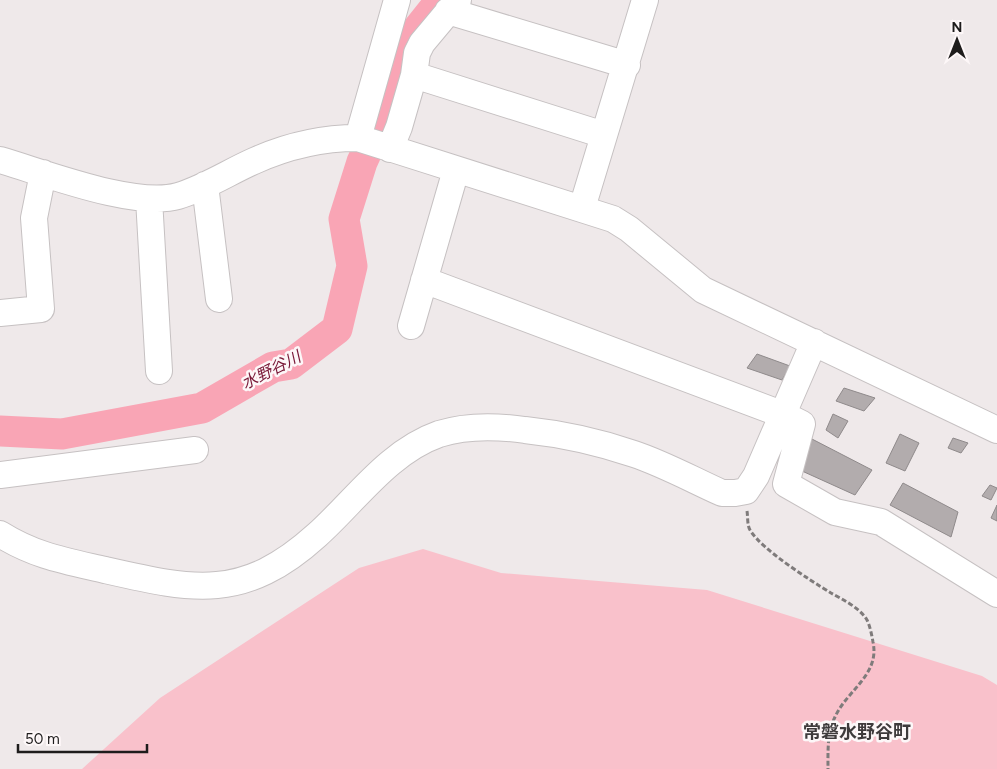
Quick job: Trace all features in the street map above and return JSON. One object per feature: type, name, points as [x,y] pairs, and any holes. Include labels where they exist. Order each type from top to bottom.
[{"type":"street","points":[[374,144],[397,0]]},
{"type":"street","points":[[582,208],[627,65],[645,0]]},
{"type":"street","points":[[374,144],[399,127],[414,74],[417,54],[422,43],[453,5],[627,65]]},
{"type":"street","points":[[414,74],[604,135]]},
{"type":"street","points":[[0,160],[123,196],[149,199],[177,196],[286,148],[337,138],[374,144],[613,219],[629,229],[703,290],[997,430]]},
{"type":"street","points":[[411,326],[456,170]]},
{"type":"street","points":[[0,313],[41,309],[34,218],[36,199],[43,173]]},
{"type":"street","points":[[205,185],[219,299]]},
{"type":"street","points":[[149,199],[159,371]]},
{"type":"street","points":[[424,280],[784,415],[802,424],[786,484],[835,512],[881,522],[997,594]]},
{"type":"street","points":[[0,534],[22,548],[44,557],[172,585],[203,587],[232,584],[263,573],[316,536],[381,471],[412,448],[438,434],[465,428],[497,426],[558,434],[599,443],[636,455],[722,493],[735,494],[746,491],[756,476],[814,342]]},
{"type":"street","points":[[0,475],[195,450]]},
{"type":"path","points":[[746,491],[749,529],[762,544],[793,567],[845,600],[866,619],[874,642],[874,656],[871,668],[842,703],[834,718],[828,748],[828,769]]},
{"type":"shaded area","points":[[423,549],[501,573],[707,590],[982,676],[997,685],[997,769],[82,769],[160,698],[359,568]]},
{"type":"building","points":[[757,354],[790,366],[782,380],[747,368]]},
{"type":"building","points":[[844,388],[875,398],[864,411],[836,401]]},
{"type":"building","points":[[833,414],[848,421],[838,438],[826,430]]},
{"type":"building","points":[[900,434],[919,443],[905,471],[886,463]]},
{"type":"building","points":[[810,438],[872,470],[855,495],[802,471]]},
{"type":"building","points":[[953,438],[968,443],[961,453],[948,448]]},
{"type":"building","points":[[903,483],[958,512],[951,537],[890,505]]},
{"type":"building","points":[[990,485],[997,488],[991,500],[982,496]]},
{"type":"building","points":[[997,505],[997,521],[991,518]]},
{"type":"waterway","name":"水野谷川","points":[[0,431],[62,434],[202,408],[273,367],[291,364],[337,329],[352,266],[344,219],[362,162],[382,118],[402,49],[441,0]]},
{"type":"district","name":"常磐水野谷町","points":[[857,732]]}]
